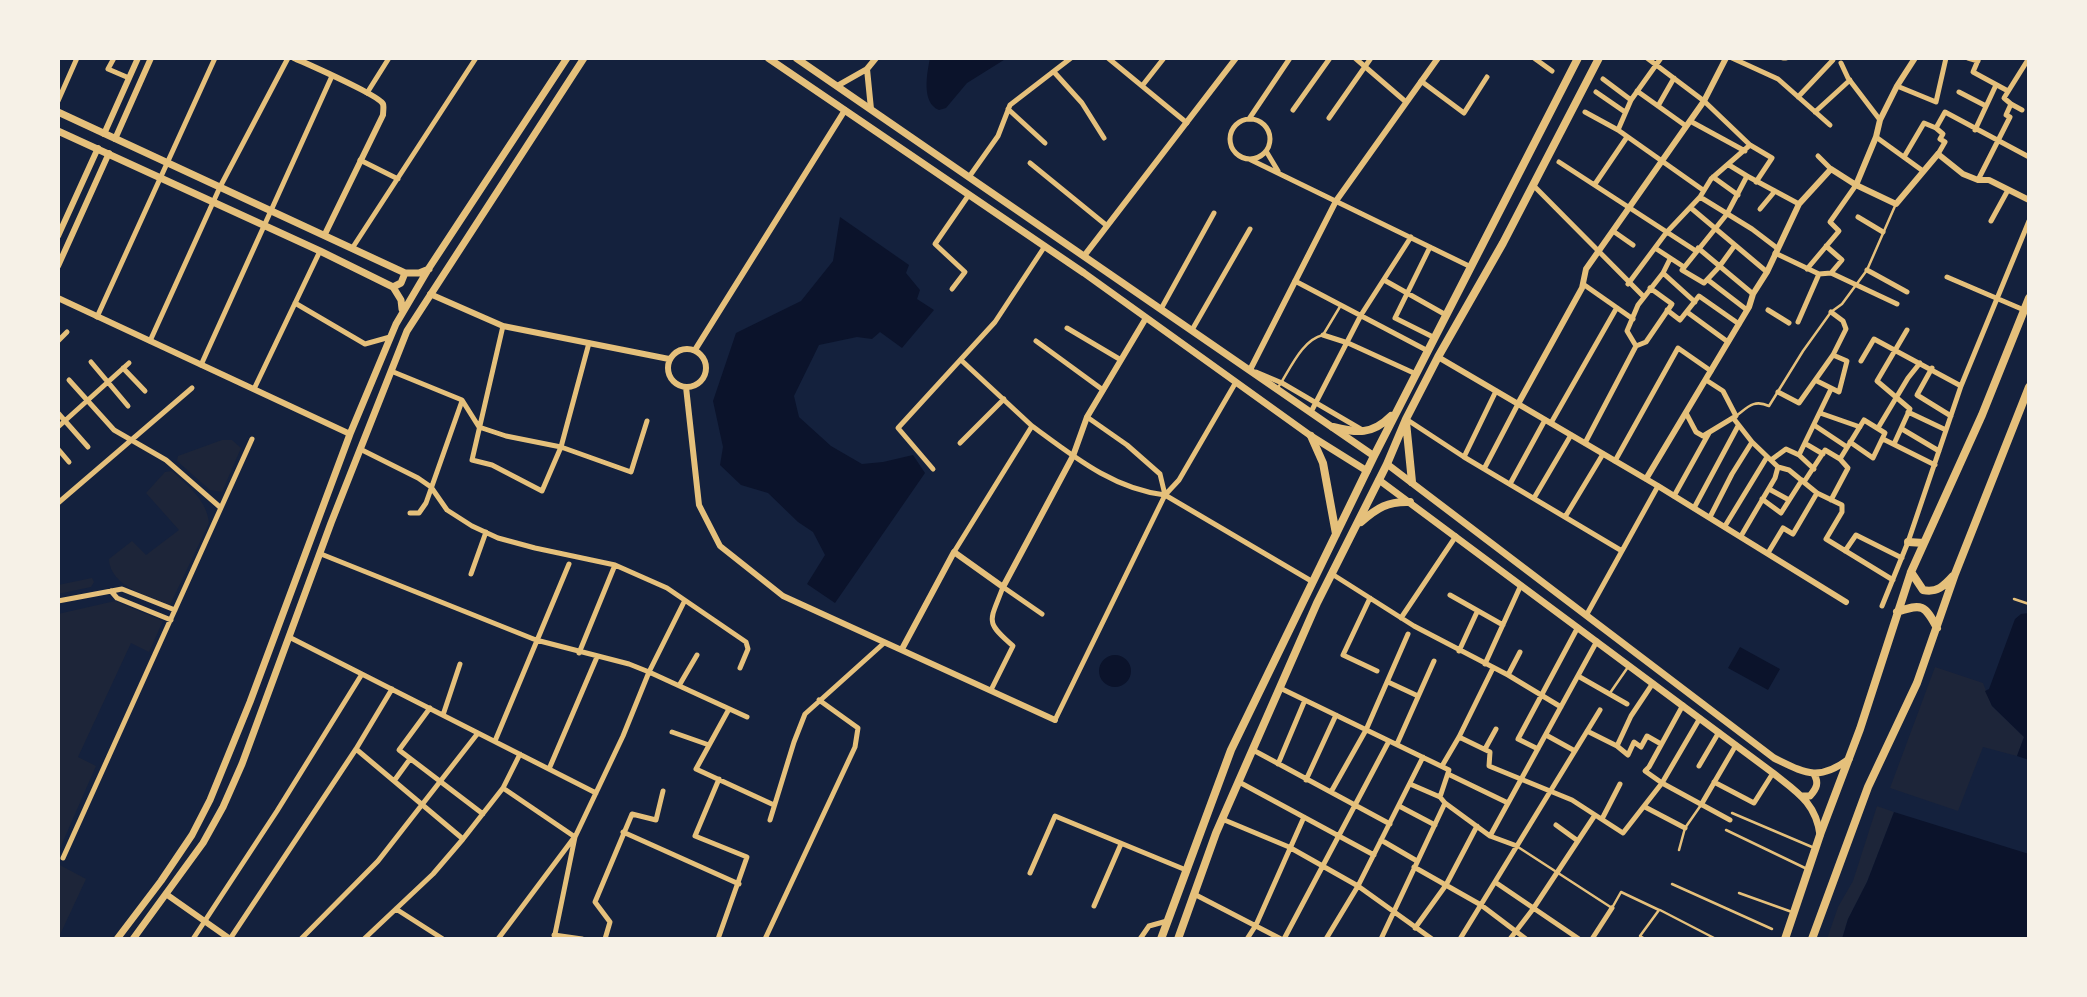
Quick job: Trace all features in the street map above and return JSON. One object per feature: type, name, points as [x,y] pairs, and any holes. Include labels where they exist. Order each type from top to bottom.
[{"type":"main road","points":[[117,939],[192,835],[210,800],[250,702],[350,434],[403,311],[567,58]]},
{"type":"main road","points":[[133,939],[203,843],[223,807],[407,331],[584,58]]},
{"type":"main road","points":[[768,58],[1045,246],[1311,436],[1367,471],[1409,502],[1773,773],[1801,796],[1814,813],[1820,835]]},
{"type":"main road","points":[[796,58],[1250,370],[1279,386],[1311,412],[1412,482],[1774,758],[1807,774],[1831,771],[1849,759]]},
{"type":"main road","points":[[1161,939],[1231,750],[1374,456],[1578,58]]},
{"type":"main road","points":[[1179,939],[1223,819],[1332,574],[1438,357],[1503,243],[1599,58]]},
{"type":"main road","points":[[58,112],[354,247],[405,273],[419,273],[429,268]]},
{"type":"main road","points":[[58,131],[264,224],[393,287],[401,300],[403,311]]},
{"type":"main road","points":[[98,148],[104,134]]},
{"type":"main road","points":[[109,153],[115,139]]},
{"type":"main road","points":[[393,287],[401,284],[405,273]]},
{"type":"main road","points":[[1786,939],[1911,572],[1969,445],[2029,298]]},
{"type":"main road","points":[[1812,939],[1868,786],[1917,683],[1955,574],[2029,387]]},
{"type":"main road","points":[[1333,427],[1365,431],[1385,422],[1398,409]]},
{"type":"main road","points":[[1406,419],[1412,482]]},
{"type":"main road","points":[[1311,436],[1323,463],[1336,535]]},
{"type":"main road","points":[[1356,527],[1385,504],[1394,501],[1409,502]]},
{"type":"main road","points":[[1908,542],[1924,543]]},
{"type":"main road","points":[[1911,572],[1923,590],[1931,592],[1941,588],[1955,574]]},
{"type":"main road","points":[[1897,612],[1912,606],[1921,606],[1929,612],[1937,628]]},
{"type":"main road","points":[[250,702],[263,707]]},
{"type":"main road","points":[[1801,796],[1810,796],[1816,789],[1818,781],[1814,774]]},
{"type":"street","points":[[58,101],[77,58]]},
{"type":"street","points":[[114,58],[108,69],[140,82]]},
{"type":"street","points":[[104,134],[138,58]]},
{"type":"street","points":[[115,139],[151,58]]},
{"type":"street","points":[[97,317],[215,58]]},
{"type":"street","points":[[150,341],[220,187],[288,58]]},
{"type":"street","points":[[294,58],[367,93],[380,100],[384,106],[383,115],[325,234]]},
{"type":"street","points":[[367,93],[389,58]]},
{"type":"street","points":[[354,247],[476,58]]},
{"type":"street","points":[[838,86],[867,69],[876,58]]},
{"type":"street","points":[[969,177],[998,136],[1010,105],[1071,58]]},
{"type":"street","points":[[1108,58],[1186,123]]},
{"type":"street","points":[[1142,86],[1164,58]]},
{"type":"street","points":[[1084,256],[1236,58]]},
{"type":"street","points":[[1290,58],[1249,119],[1235,125],[1230,144],[1237,155],[1280,173],[1471,267]]},
{"type":"street","points":[[1293,110],[1330,58]]},
{"type":"street","points":[[1355,58],[1406,102]]},
{"type":"street","points":[[1329,118],[1371,58]]},
{"type":"street","points":[[1250,370],[1336,201],[1438,58]]},
{"type":"street","points":[[1534,58],[1552,71]]},
{"type":"street","points":[[1647,58],[1704,101],[1750,145],[1772,158],[1756,182]]},
{"type":"street","points":[[1618,130],[1631,100],[1661,58]]},
{"type":"street","points":[[1485,469],[1583,284],[1586,269],[1704,101],[1726,58]]},
{"type":"street","points":[[1732,58],[1778,79],[1830,125]]},
{"type":"street","points":[[1807,269],[1839,230],[1830,222],[1856,185],[1876,137],[1880,120],[1915,58]]},
{"type":"street","points":[[1897,86],[1936,102],[1945,58]]},
{"type":"street","points":[[1968,58],[1978,60],[1973,72],[2008,91]]},
{"type":"street","points":[[2022,110],[2004,98],[2028,58]]},
{"type":"street","points":[[1798,97],[1831,59],[1842,61],[1850,80],[1880,120]]},
{"type":"street","points":[[867,69],[871,109]]},
{"type":"street","points":[[1054,72],[1082,103],[1104,138]]},
{"type":"street","points":[[201,365],[332,76]]},
{"type":"street","points":[[1421,81],[1464,113],[1487,77]]},
{"type":"street","points":[[1658,106],[1674,78]]},
{"type":"street","points":[[1603,79],[1631,100]]},
{"type":"street","points":[[1815,112],[1850,80]]},
{"type":"street","points":[[1975,130],[1996,85]]},
{"type":"street","points":[[1637,91],[1688,124],[1745,151]]},
{"type":"street","points":[[1596,92],[1625,112]]},
{"type":"street","points":[[1959,92],[1986,106]]},
{"type":"street","points":[[1978,180],[2010,117],[2006,115],[2011,104]]},
{"type":"street","points":[[1008,109],[1045,143]]},
{"type":"street","points":[[695,350],[845,110]]},
{"type":"street","points":[[1585,112],[1618,130],[1703,190]]},
{"type":"street","points":[[1936,128],[1945,112],[2029,158]]},
{"type":"street","points":[[1249,119],[1260,121],[1269,131],[1266,151],[1262,156],[1249,159]]},
{"type":"street","points":[[1818,156],[1831,169],[1856,185],[1896,204],[1938,153],[1945,142],[1940,139],[1943,134],[1924,123],[1904,158]]},
{"type":"street","points":[[1595,184],[1627,137]]},
{"type":"street","points":[[1876,137],[1923,172]]},
{"type":"street","points":[[1628,284],[1666,233],[1700,197],[1713,177],[1750,145]]},
{"type":"street","points":[[58,236],[98,148]]},
{"type":"street","points":[[1266,151],[1280,173]]},
{"type":"street","points":[[58,266],[109,153]]},
{"type":"street","points":[[1938,153],[1963,174],[1978,180],[1989,180],[2029,201]]},
{"type":"street","points":[[360,160],[398,179]]},
{"type":"street","points":[[1559,162],[1628,209],[1697,250],[1753,294]]},
{"type":"street","points":[[1030,163],[1106,225]]},
{"type":"street","points":[[1729,165],[1799,204]]},
{"type":"street","points":[[1646,479],[1747,310],[1799,204],[1831,169]]},
{"type":"street","points":[[1735,245],[1704,283],[1682,270],[1727,214],[1747,176]]},
{"type":"street","points":[[1713,177],[1738,195]]},
{"type":"street","points":[[1533,185],[1628,284],[1644,297]]},
{"type":"street","points":[[1991,221],[2008,190]]},
{"type":"street","points":[[1760,209],[1775,191]]},
{"type":"street","points":[[951,289],[965,272],[935,244],[968,196]]},
{"type":"street","points":[[1700,197],[1776,251],[1807,269],[1819,274],[1831,273],[1897,304]]},
{"type":"street","points":[[1691,208],[1767,272]]},
{"type":"street","points":[[1161,309],[1214,213]]},
{"type":"street","points":[[1858,217],[1883,232]]},
{"type":"street","points":[[1882,606],[1908,542],[1961,386],[2029,221]]},
{"type":"street","points":[[1192,330],[1250,229]]},
{"type":"street","points":[[1613,231],[1633,245]]},
{"type":"street","points":[[1311,412],[1361,315],[1410,237]]},
{"type":"street","points":[[933,469],[898,428],[995,322],[1045,246]]},
{"type":"street","points":[[1826,246],[1842,260],[1831,273]]},
{"type":"street","points":[[1430,247],[1395,318],[1435,338]]},
{"type":"street","points":[[1655,248],[1684,267]]},
{"type":"street","points":[[254,389],[320,251]]},
{"type":"street","points":[[1636,345],[1627,331],[1644,297],[1670,259]]},
{"type":"street","points":[[1867,270],[1907,292]]},
{"type":"street","points":[[1662,273],[1695,302]]},
{"type":"street","points":[[1798,322],[1819,274]]},
{"type":"street","points":[[1947,277],[2024,310]]},
{"type":"street","points":[[1384,280],[1446,315]]},
{"type":"street","points":[[1708,280],[1747,310]]},
{"type":"street","points":[[1295,281],[1428,351]]},
{"type":"street","points":[[1583,284],[1633,319]]},
{"type":"street","points":[[1585,443],[1636,345],[1646,342],[1672,304],[1650,288]]},
{"type":"street","points":[[430,294],[503,326],[669,359]]},
{"type":"street","points":[[1667,310],[1681,320],[1699,296],[1738,324]]},
{"type":"street","points":[[58,299],[350,434]]},
{"type":"street","points":[[295,303],[365,344],[390,337]]},
{"type":"street","points":[[1510,484],[1616,309]]},
{"type":"street","points":[[1768,310],[1789,323]]},
{"type":"street","points":[[1687,312],[1728,342]]},
{"type":"street","points":[[1778,392],[1799,403],[1817,381],[1846,328],[1843,321],[1831,312]]},
{"type":"street","points":[[992,690],[1013,646],[993,627],[992,620],[1003,587],[1073,456],[1087,418],[1146,317]]},
{"type":"street","points":[[503,326],[472,460],[492,465],[542,491],[561,447],[589,343]]},
{"type":"street","points":[[1068,328],[1121,360]]},
{"type":"street","points":[[1894,443],[1910,409],[1877,381],[1907,330]]},
{"type":"street","points":[[58,341],[67,332]]},
{"type":"street","points":[[1323,335],[1348,343],[1416,374]]},
{"type":"street","points":[[1861,361],[1874,339],[1961,386]]},
{"type":"street","points":[[1037,341],[1103,390]]},
{"type":"street","points":[[1615,461],[1678,348],[1711,371]]},
{"type":"street","points":[[680,349],[695,350],[705,362],[706,372],[701,382],[686,387],[677,385],[670,378],[667,369],[669,359],[680,349]]},
{"type":"street","points":[[1817,381],[1839,392],[1847,361],[1833,355]]},
{"type":"street","points":[[1438,357],[1710,517],[1846,601]]},
{"type":"street","points":[[961,360],[1032,426],[1073,456],[1116,482],[1142,492],[1165,495],[1313,582]]},
{"type":"street","points":[[91,362],[128,406]]},
{"type":"street","points":[[58,427],[129,363]]},
{"type":"street","points":[[1878,428],[1896,396],[1920,363]]},
{"type":"street","points":[[124,368],[145,391]]},
{"type":"street","points":[[1932,368],[1917,395],[1951,416]]},
{"type":"street","points":[[391,371],[462,400],[478,427],[506,436],[561,447],[631,472],[647,421]]},
{"type":"street","points":[[69,380],[114,430],[166,460],[221,508]]},
{"type":"street","points":[[1706,380],[1723,390],[1738,426],[1778,467],[1789,470],[1817,493],[1842,505],[1842,512],[1826,539],[1893,580]]},
{"type":"street","points":[[686,387],[699,505],[720,546],[783,596],[1055,720],[1165,495],[1179,480],[1236,382]]},
{"type":"street","points":[[1279,386],[1315,402],[1365,431]]},
{"type":"street","points":[[58,503],[192,388]]},
{"type":"street","points":[[1799,455],[1830,389]]},
{"type":"street","points":[[1464,457],[1496,391]]},
{"type":"street","points":[[960,443],[1004,399]]},
{"type":"street","points":[[410,513],[419,513],[423,508],[462,400]]},
{"type":"street","points":[[1908,412],[1946,430]]},
{"type":"street","points":[[58,413],[88,447]]},
{"type":"street","points":[[1686,413],[1696,432],[1703,436],[1735,418]]},
{"type":"street","points":[[1820,413],[1860,427]]},
{"type":"street","points":[[1087,418],[1127,445],[1160,474],[1165,495]]},
{"type":"street","points":[[1406,419],[1464,457],[1622,551]]},
{"type":"street","points":[[1814,425],[1849,444],[1873,458],[1885,433],[1864,421],[1849,444],[1840,459]]},
{"type":"street","points":[[902,649],[954,552],[1032,426]]},
{"type":"street","points":[[1693,508],[1738,426]]},
{"type":"street","points":[[1902,429],[1939,451]]},
{"type":"street","points":[[1674,496],[1709,433]]},
{"type":"street","points":[[1534,498],[1571,435]]},
{"type":"street","points":[[63,858],[252,439]]},
{"type":"street","points":[[1883,439],[1935,465]]},
{"type":"street","points":[[1710,517],[1752,442]]},
{"type":"street","points":[[1806,444],[1823,454]]},
{"type":"street","points":[[58,449],[69,462]]},
{"type":"street","points":[[360,449],[418,478],[431,487],[447,510],[486,532],[534,548],[615,565],[667,588],[746,642],[748,649],[740,668]]},
{"type":"street","points":[[1725,526],[1769,458],[1786,449],[1799,455],[1814,469]]},
{"type":"street","points":[[1762,499],[1781,513],[1825,450],[1840,459],[1847,468],[1831,500]]},
{"type":"street","points":[[1564,517],[1604,454]]},
{"type":"street","points":[[1741,536],[1775,478],[1778,467]]},
{"type":"street","points":[[1587,614],[1658,486]]},
{"type":"street","points":[[1769,489],[1789,500]]},
{"type":"street","points":[[1768,553],[1783,528],[1793,534],[1817,493]]},
{"type":"street","points":[[471,574],[486,532]]},
{"type":"street","points":[[1845,551],[1856,535],[1902,558]]},
{"type":"street","points":[[1401,618],[1455,536]]},
{"type":"street","points":[[954,552],[1042,614]]},
{"type":"street","points":[[321,554],[536,640],[629,664],[680,684],[747,717]]},
{"type":"street","points":[[495,741],[569,564]]},
{"type":"street","points":[[579,653],[615,565]]},
{"type":"street","points":[[1332,574],[1401,618],[1508,675],[1561,707]]},
{"type":"street","points":[[1485,664],[1521,585]]},
{"type":"street","points":[[58,601],[122,589],[175,610]]},
{"type":"street","points":[[111,590],[117,598],[171,620]]},
{"type":"street","points":[[1450,595],[1503,625]]},
{"type":"street","points":[[1370,598],[1343,655],[1377,671]]},
{"type":"street","points":[[498,939],[575,837],[623,736],[649,672],[684,602]]},
{"type":"street","points":[[1459,650],[1477,612]]},
{"type":"street","points":[[1538,749],[1518,739],[1578,627]]},
{"type":"street","points":[[1331,792],[1366,730],[1408,634]]},
{"type":"street","points":[[289,636],[596,793]]},
{"type":"street","points":[[1490,836],[1597,641]]},
{"type":"street","points":[[770,820],[805,714],[884,643]]},
{"type":"street","points":[[1508,675],[1520,652]]},
{"type":"street","points":[[680,684],[697,655]]},
{"type":"street","points":[[549,769],[597,657]]},
{"type":"street","points":[[1397,744],[1434,661]]},
{"type":"street","points":[[443,715],[460,664]]},
{"type":"street","points":[[1442,766],[1460,737],[1493,668]]},
{"type":"street","points":[[192,939],[277,811],[362,674]]},
{"type":"street","points":[[1578,676],[1627,704]]},
{"type":"street","points":[[1388,682],[1418,696]]},
{"type":"street","points":[[1617,746],[1631,716],[1653,683]]},
{"type":"street","points":[[1280,688],[1449,771],[1435,825],[1381,939]]},
{"type":"street","points":[[166,894],[230,939],[356,749],[392,689]]},
{"type":"street","points":[[765,939],[855,747],[858,728],[819,699]]},
{"type":"street","points":[[1278,764],[1305,700]]},
{"type":"street","points":[[1683,705],[1650,767],[1645,771],[1730,820]]},
{"type":"street","points":[[430,708],[400,750],[439,783],[483,814]]},
{"type":"street","points":[[729,709],[696,769],[774,804]]},
{"type":"street","points":[[1460,939],[1600,710]]},
{"type":"street","points":[[1307,780],[1336,716]]},
{"type":"street","points":[[1460,737],[1490,752],[1489,766],[1551,790],[1623,833],[1662,783],[1700,718]]},
{"type":"street","points":[[1485,749],[1496,729]]},
{"type":"street","points":[[1587,731],[1617,746],[1628,755],[1634,743],[1641,747],[1647,736],[1661,744]]},
{"type":"street","points":[[672,732],[709,745]]},
{"type":"street","points":[[1699,766],[1719,732]]},
{"type":"street","points":[[301,939],[378,861],[478,733]]},
{"type":"street","points":[[1546,735],[1575,751]]},
{"type":"street","points":[[1194,894],[1283,939],[1389,741]]},
{"type":"street","points":[[1701,805],[1736,745]]},
{"type":"street","points":[[356,749],[463,839]]},
{"type":"street","points":[[1253,750],[1390,824]]},
{"type":"street","points":[[364,939],[433,874],[463,839],[503,788],[520,754]]},
{"type":"street","points":[[1326,939],[1358,886],[1423,757]]},
{"type":"street","points":[[394,781],[410,759]]},
{"type":"street","points":[[1714,782],[1754,803],[1773,773]]},
{"type":"street","points":[[1448,774],[1508,803]]},
{"type":"street","points":[[718,939],[747,857],[695,836],[719,779]]},
{"type":"street","points":[[1239,782],[1374,855]]},
{"type":"street","points":[[1410,783],[1443,800],[1490,836],[1517,846]]},
{"type":"street","points":[[1601,819],[1620,784]]},
{"type":"street","points":[[503,788],[575,837]]},
{"type":"street","points":[[605,939],[610,922],[595,902],[632,814],[656,820],[663,791]]},
{"type":"street","points":[[1399,806],[1435,825]]},
{"type":"street","points":[[1645,807],[1685,828]]},
{"type":"street","points":[[1510,939],[1595,815]]},
{"type":"street","points":[[1030,873],[1055,816],[1186,870]]},
{"type":"street","points":[[1247,939],[1256,925],[1304,817]]},
{"type":"street","points":[[1223,819],[1289,847],[1358,886],[1432,939]]},
{"type":"street","points":[[1556,825],[1578,841]]},
{"type":"street","points":[[1415,928],[1446,885],[1477,826]]},
{"type":"street","points":[[623,832],[739,884]]},
{"type":"street","points":[[575,837],[554,937],[582,939]]},
{"type":"street","points":[[1381,840],[1446,885],[1481,905],[1526,939]]},
{"type":"street","points":[[1094,906],[1121,844]]},
{"type":"street","points":[[1495,882],[1579,939]]},
{"type":"street","points":[[1592,939],[1612,908]]},
{"type":"street","points":[[396,909],[443,939]]},
{"type":"street","points":[[1140,939],[1149,926],[1167,921]]},
{"type":"street","points":[[1561,939],[1567,931]]},
{"type":"lane","points":[[1735,418],[1752,404],[1760,402],[1769,406],[1831,312],[1842,304],[1867,270],[1896,204]]},
{"type":"lane","points":[[1279,386],[1295,360],[1315,337],[1323,335],[1341,305]]},
{"type":"lane","points":[[2014,598],[2029,604]]},
{"type":"lane","points":[[1610,693],[1629,665]]},
{"type":"lane","points":[[1679,850],[1685,828],[1701,805]]},
{"type":"lane","points":[[1732,813],[1816,848]]},
{"type":"lane","points":[[1726,830],[1808,870]]},
{"type":"lane","points":[[1517,846],[1612,908],[1621,892],[1716,939]]},
{"type":"lane","points":[[1672,884],[1772,929]]},
{"type":"lane","points":[[1739,893],[1794,913]]},
{"type":"lane","points":[[1645,939],[1640,936],[1659,910]]},
{"type":"shaded area","points":[[930,58],[1007,58],[967,83],[946,108],[939,110],[933,106],[927,94]]},
{"type":"shaded area","points":[[840,217],[909,265],[906,273],[920,290],[917,299],[934,310],[902,348],[880,332],[872,339],[857,337],[819,345],[794,396],[799,417],[831,446],[862,464],[913,455],[925,473],[835,603],[807,584],[825,555],[813,532],[798,522],[768,493],[741,485],[720,465],[723,447],[713,401],[736,333],[801,301],[833,261]]},
{"type":"shaded area","points":[[222,440],[232,440],[241,448],[222,492],[210,490],[177,461],[178,456]]},
{"type":"shaded area","points":[[172,471],[201,500],[209,523],[170,605],[123,583],[111,569],[109,559],[132,541],[146,555],[179,530],[146,493],[165,472]]},
{"type":"shaded area","points":[[92,578],[94,582],[91,587],[58,594],[58,585]]},
{"type":"shaded area","points":[[115,601],[163,621],[149,652],[131,643],[78,757],[96,766],[58,853],[58,614]]},
{"type":"shaded area","points":[[2029,613],[2029,760],[2017,756],[2024,737],[1992,706],[1985,691],[1989,689],[2015,619],[2021,614]]},
{"type":"shaded area","points":[[1740,647],[1780,669],[1768,690],[1728,668]]},
{"type":"shaded area","points":[[1115,655],[1126,660],[1131,671],[1126,682],[1115,687],[1104,682],[1099,671],[1104,660]]},
{"type":"shaded area","points":[[1935,667],[1983,683],[1992,706],[2024,737],[2017,756],[1983,747],[1958,811],[1890,788]]},
{"type":"shaded area","points":[[1877,806],[1894,812],[1842,939],[1827,939],[1838,907],[1853,881]]},
{"type":"shaded area","points":[[1894,812],[2029,854],[2029,939],[1842,939]]},
{"type":"shaded area","points":[[58,864],[86,879],[58,939]]}]
